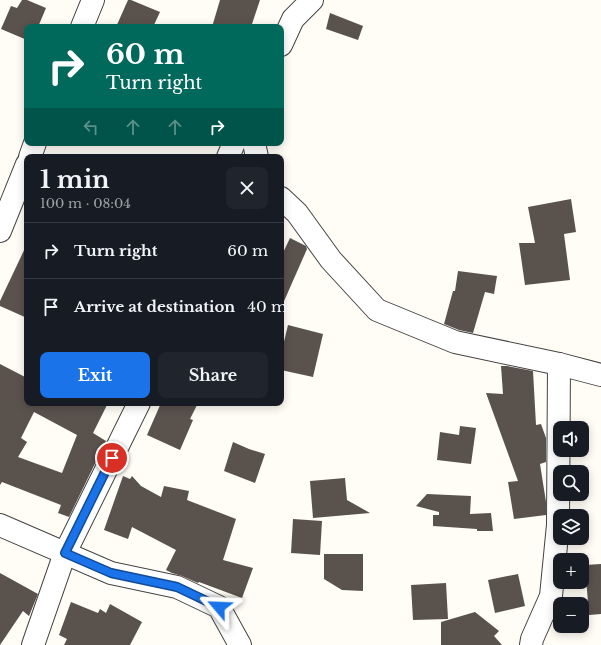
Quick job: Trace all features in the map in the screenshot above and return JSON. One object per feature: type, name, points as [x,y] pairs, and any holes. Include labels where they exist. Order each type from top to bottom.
[{"type":"street","points":[[83,24],[92,0]]},
{"type":"street","points":[[284,39],[294,19],[312,0]]},
{"type":"street","points":[[0,232],[24,172]]},
{"type":"street","points":[[284,201],[297,213],[332,260],[377,310],[455,342],[601,374]]},
{"type":"street","points":[[531,645],[532,639],[551,596],[558,525],[559,364]]},
{"type":"street","points":[[33,645],[65,553],[137,406]]},
{"type":"street","points":[[0,525],[111,573],[177,587],[219,607],[240,645]]},
{"type":"building","points":[[22,0],[27,0],[46,8],[39,24],[24,24],[24,39],[1,29],[11,6],[17,8]]},
{"type":"building","points":[[128,0],[160,12],[154,24],[117,24]]},
{"type":"building","points":[[220,0],[260,0],[252,24],[213,24]]},
{"type":"building","points":[[330,13],[363,26],[358,40],[326,29]]},
{"type":"building","points":[[571,199],[576,232],[564,234],[570,280],[525,285],[519,243],[535,243],[528,207]]},
{"type":"building","points":[[290,238],[306,246],[307,249],[284,301],[284,251]]},
{"type":"building","points":[[24,250],[24,317],[0,306],[0,301]]},
{"type":"building","points":[[458,271],[497,276],[494,294],[485,292],[473,333],[459,330],[444,324],[453,291],[455,291]]},
{"type":"building","points":[[288,325],[323,334],[313,377],[284,371],[284,342]]},
{"type":"building","points":[[0,364],[24,376],[24,406],[106,406],[93,433],[106,441],[69,517],[58,513],[61,505],[2,482],[0,485]],"holes":[[[34,412],[77,435],[62,473],[18,457],[27,442],[21,438]]]},
{"type":"building","points":[[501,366],[533,371],[536,425],[541,424],[546,438],[546,462],[540,464],[546,502],[546,515],[514,519],[508,482],[518,481],[486,393],[503,394]]},
{"type":"building","points":[[160,406],[196,406],[190,419],[193,420],[180,450],[147,435]]},
{"type":"building","points":[[460,426],[476,428],[471,464],[437,460],[440,432],[459,435]]},
{"type":"building","points":[[233,442],[265,454],[255,483],[224,471]]},
{"type":"building","points":[[123,476],[130,479],[132,476],[141,486],[161,497],[164,486],[189,491],[187,500],[236,519],[223,560],[253,568],[242,598],[166,570],[176,550],[132,527],[128,539],[104,530]]},
{"type":"building","points":[[345,478],[347,500],[370,513],[313,518],[310,481]]},
{"type":"building","points":[[427,494],[471,496],[470,514],[491,513],[493,531],[477,531],[477,529],[433,526],[433,515],[439,515],[439,512],[416,506]]},
{"type":"building","points":[[293,519],[322,521],[320,555],[291,553]]},
{"type":"building","points":[[324,554],[363,554],[363,591],[342,590],[324,579]]},
{"type":"building","points":[[601,564],[601,614],[589,615],[589,597],[588,597],[587,589],[589,589],[589,565]]},
{"type":"building","points":[[0,573],[38,594],[29,616],[23,611],[0,645]]},
{"type":"building","points":[[518,574],[525,606],[495,613],[488,580]]},
{"type":"building","points":[[446,583],[448,619],[413,620],[411,585]]},
{"type":"building","points":[[71,602],[98,613],[100,609],[106,613],[110,604],[142,622],[130,645],[64,645],[67,639],[59,635]]},
{"type":"building","points":[[475,612],[499,631],[494,636],[502,645],[441,645],[441,622]]},
{"type":"route","points":[[112,458],[65,553],[111,573],[177,587],[219,607]]}]
